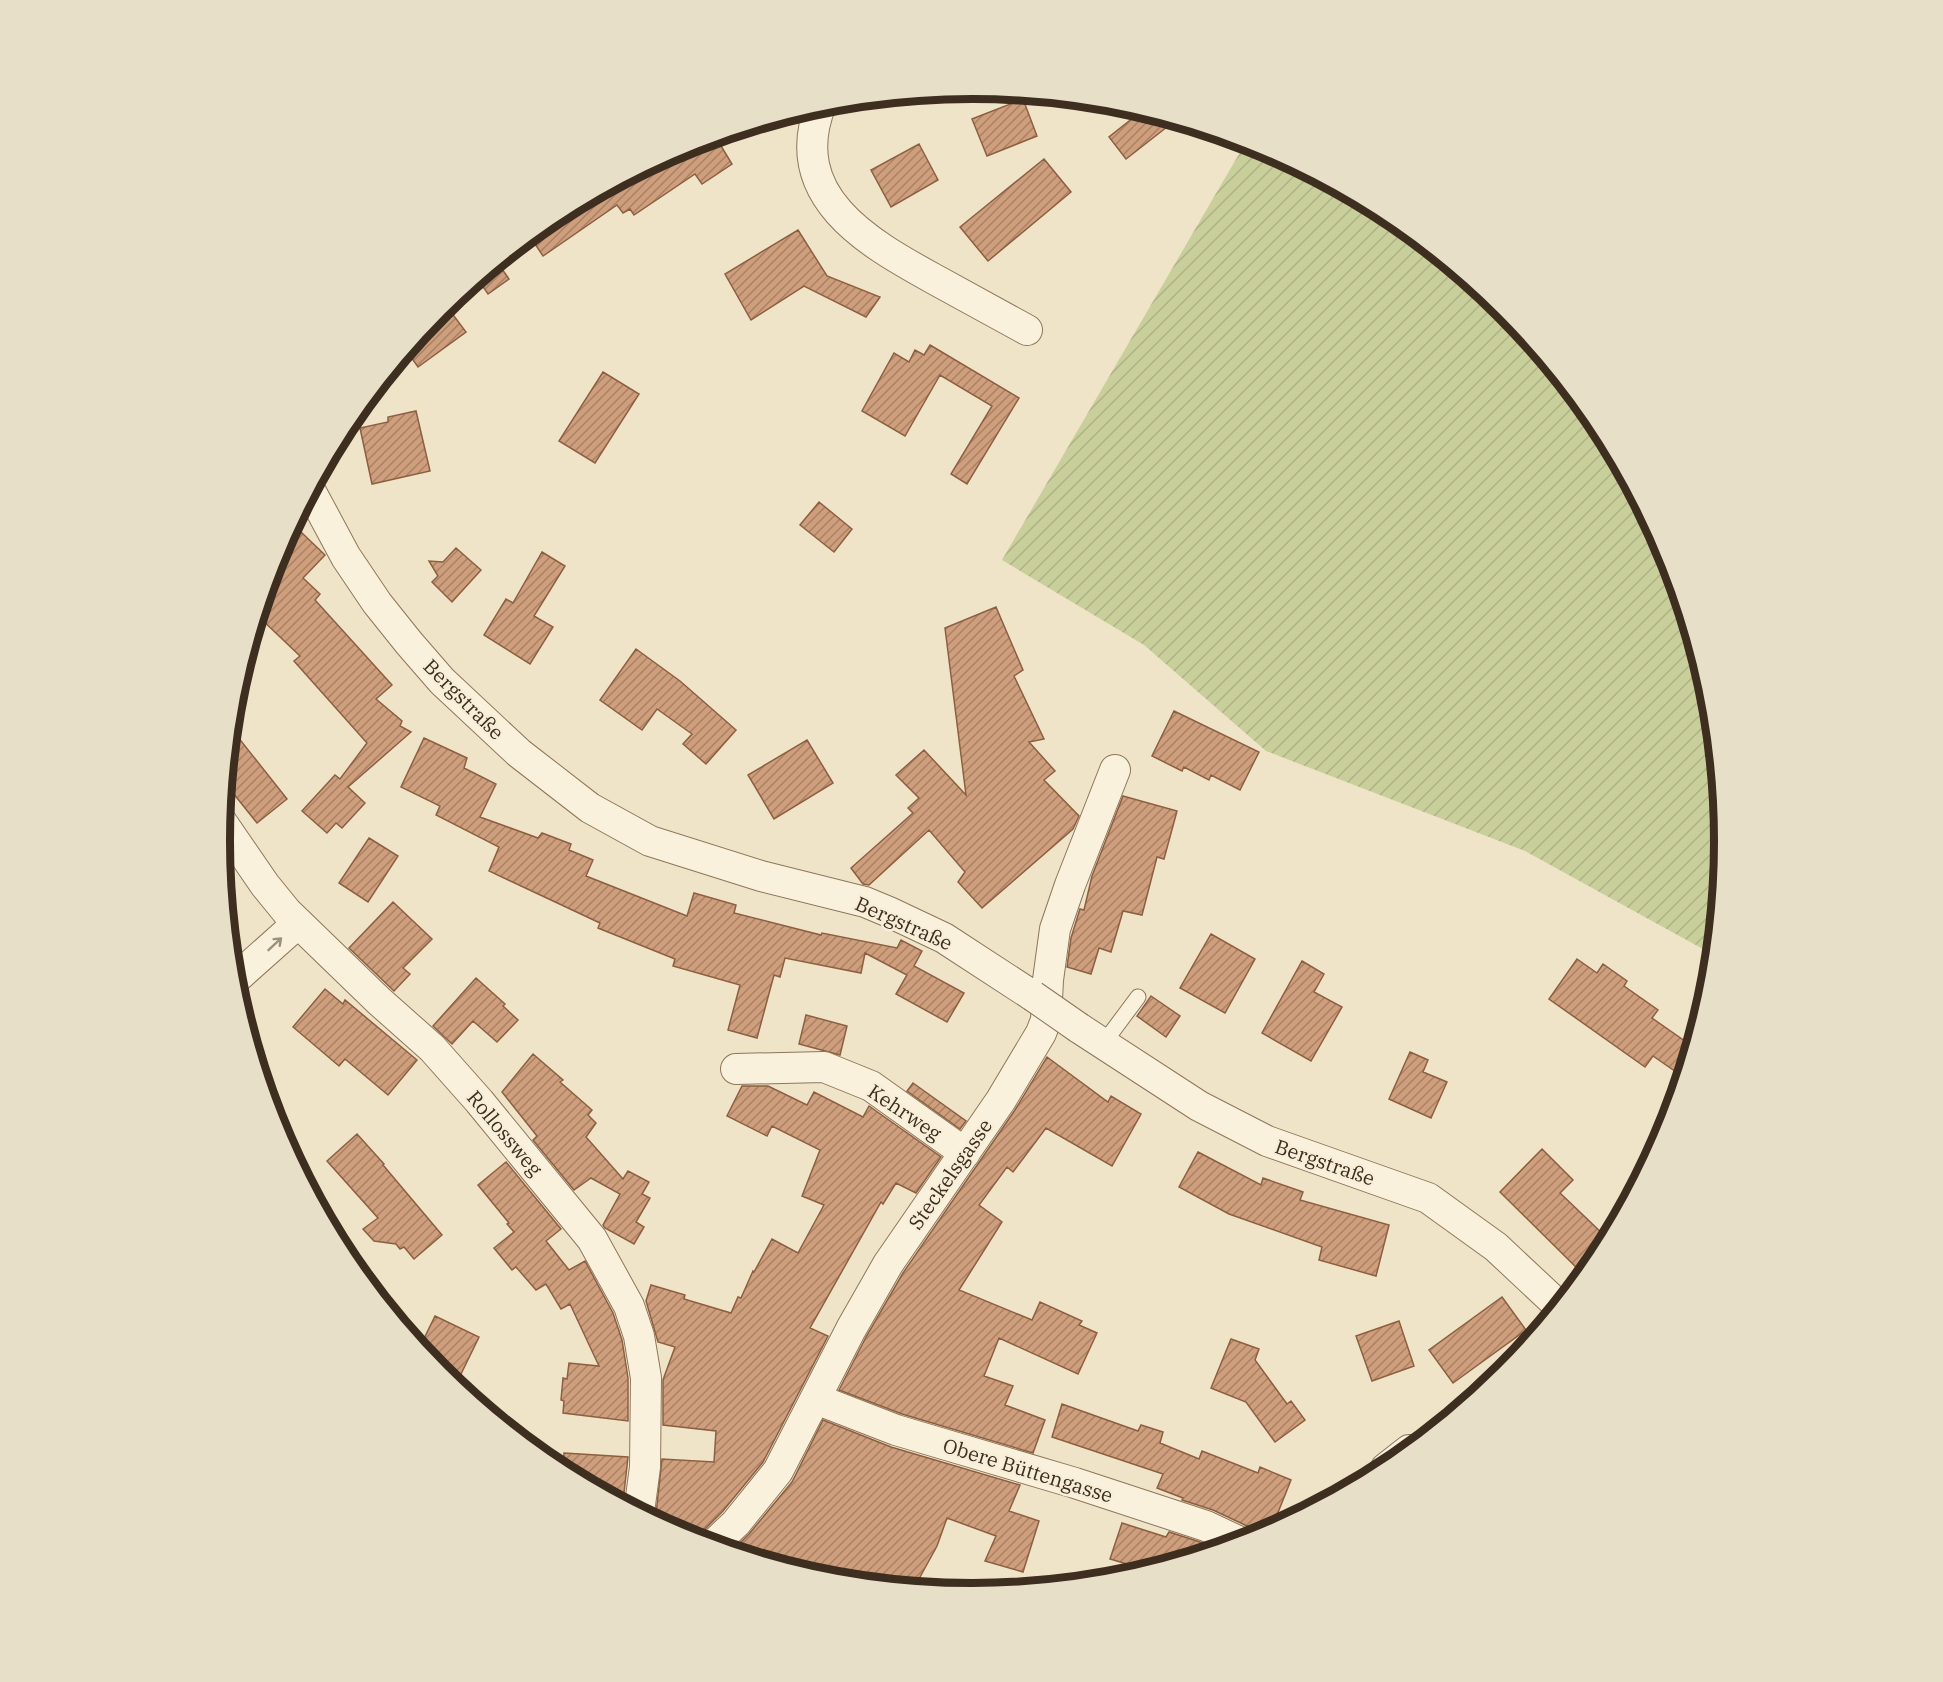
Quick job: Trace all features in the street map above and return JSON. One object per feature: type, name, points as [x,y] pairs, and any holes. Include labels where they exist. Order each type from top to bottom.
[{"type":"street","points":[[818,115],[813,131],[813,161],[822,189],[844,219],[866,238],[894,257],[1027,330]]},
{"type":"street","name":"Bergstraße","points":[[314,498],[346,557],[377,603],[442,681],[519,753],[590,808],[650,842],[761,876],[865,902],[944,938],[1199,1106],[1267,1142],[1428,1198],[1496,1247],[1553,1301]]},
{"type":"street","name":"Steckelsgasse","points":[[719,1539],[736,1523],[778,1471],[851,1329],[888,1264],[1001,1100],[1041,1033],[1046,1020],[1048,980],[1055,929],[1115,771]]},
{"type":"street","name":"Rollossweg","points":[[230,834],[278,902],[379,1001],[432,1048],[479,1101],[592,1239],[619,1285],[639,1336],[646,1378],[646,1445],[640,1504]]},
{"type":"street","points":[[242,973],[298,922]]},
{"type":"street","name":"Kehrweg","points":[[736,1069],[824,1067],[871,1086],[964,1153]]},
{"type":"street","name":"Obere Büttengasse","points":[[816,1399],[896,1430],[1063,1480],[1206,1526],[1229,1537]]},
{"type":"lane","points":[[1091,1036],[1138,997]]},
{"type":"green space","points":[[1241,150],[1342,198],[1423,252],[1496,316],[1560,389],[1614,470],[1637,513],[1674,602],[1699,696],[1707,744],[1714,841],[1712,890],[1705,951],[1525,851],[1266,751],[1144,645],[1002,560]]},
{"type":"building","points":[[1018,101],[1024,101],[1037,136],[987,156],[972,119]]},
{"type":"building","points":[[1134,117],[1164,124],[1167,127],[1126,159],[1109,137]]},
{"type":"building","points":[[719,143],[732,164],[702,184],[695,174],[634,215],[630,209],[623,213],[617,205],[543,256],[534,242],[601,198],[643,176]]},
{"type":"building","points":[[919,144],[938,180],[891,207],[871,170]]},
{"type":"building","points":[[1044,159],[1071,192],[988,261],[960,227]]},
{"type":"building","points":[[798,230],[827,276],[880,297],[866,317],[804,286],[751,320],[725,274]]},
{"type":"building","points":[[501,268],[509,279],[488,294],[481,284]]},
{"type":"building","points":[[451,312],[466,332],[418,367],[410,356]]},
{"type":"building","points":[[930,345],[1019,398],[967,484],[951,474],[992,406],[940,375],[905,436],[862,411],[894,353],[909,362],[915,350],[924,355]]},
{"type":"building","points":[[603,372],[639,394],[595,463],[559,441]]},
{"type":"building","points":[[416,411],[430,471],[372,484],[360,428],[388,422],[388,417]]},
{"type":"building","points":[[819,502],[852,529],[834,552],[800,525]]},
{"type":"building","points":[[301,532],[325,555],[303,578],[320,594],[315,600],[392,685],[376,699],[402,721],[400,726],[411,732],[348,787],[365,803],[342,828],[336,823],[327,833],[302,811],[335,775],[340,779],[367,743],[294,661],[300,656],[263,621],[294,540]]},
{"type":"building","points":[[456,548],[481,570],[452,602],[432,582],[438,576],[429,561],[443,562]]},
{"type":"building","points":[[542,552],[565,566],[534,616],[553,627],[530,664],[484,635],[506,599],[513,603]]},
{"type":"building","points":[[996,607],[1023,670],[1014,676],[1044,739],[1029,742],[1055,771],[1044,780],[1079,816],[1073,829],[982,908],[958,882],[965,872],[929,830],[869,885],[863,884],[851,868],[913,813],[908,808],[919,798],[896,775],[924,750],[966,795],[945,628]]},
{"type":"building","points":[[636,649],[680,681],[736,730],[706,764],[683,744],[692,734],[657,709],[642,730],[600,700]]},
{"type":"building","points":[[1174,711],[1259,752],[1240,790],[1211,775],[1209,780],[1184,767],[1182,771],[1152,756]]},
{"type":"building","points":[[237,736],[287,799],[257,823],[231,791]]},
{"type":"building","points":[[424,738],[467,758],[464,768],[496,784],[480,817],[538,838],[542,833],[571,844],[569,850],[593,860],[586,876],[687,916],[694,893],[736,905],[734,913],[821,935],[822,933],[897,948],[901,940],[922,951],[914,966],[964,993],[947,1022],[896,994],[907,975],[865,953],[861,973],[785,958],[780,977],[774,975],[757,1038],[728,1030],[740,985],[673,966],[675,959],[598,928],[600,923],[489,871],[499,847],[436,815],[440,806],[401,787]]},
{"type":"building","points":[[807,740],[833,783],[774,819],[748,775]]},
{"type":"building","points":[[1123,796],[1177,811],[1164,859],[1157,857],[1142,915],[1123,911],[1111,952],[1099,948],[1091,974],[1067,967],[1071,938],[1080,909],[1084,910],[1092,876]]},
{"type":"building","points":[[369,838],[398,856],[368,902],[339,883]]},
{"type":"building","points":[[393,902],[432,939],[403,968],[410,974],[394,991],[349,948]]},
{"type":"building","points":[[1211,934],[1255,959],[1225,1013],[1180,988]]},
{"type":"building","points":[[1577,959],[1597,973],[1603,964],[1627,981],[1624,986],[1658,1010],[1652,1018],[1685,1041],[1676,1072],[1653,1056],[1645,1067],[1549,999]]},
{"type":"building","points":[[1302,961],[1324,974],[1314,992],[1342,1007],[1311,1061],[1262,1033]]},
{"type":"building","points":[[476,978],[505,1004],[503,1006],[518,1020],[497,1042],[473,1021],[452,1044],[433,1026]]},
{"type":"building","points":[[325,989],[343,1004],[345,1000],[417,1060],[388,1095],[345,1059],[339,1066],[293,1027]]},
{"type":"building","points":[[1151,996],[1180,1016],[1166,1037],[1137,1016]]},
{"type":"building","points":[[806,1015],[847,1026],[840,1055],[799,1044]]},
{"type":"building","points":[[1410,1052],[1428,1060],[1423,1072],[1447,1082],[1431,1118],[1389,1099]]},
{"type":"building","points":[[533,1054],[592,1110],[588,1115],[596,1123],[586,1137],[623,1179],[628,1171],[649,1182],[642,1194],[650,1198],[636,1222],[644,1227],[634,1244],[603,1225],[620,1194],[591,1178],[574,1190],[533,1140],[537,1136],[502,1092]]},
{"type":"building","points":[[1047,1057],[1108,1102],[1111,1096],[1141,1114],[1112,1166],[1046,1128],[1013,1172],[1007,1167],[979,1205],[1002,1222],[959,1290],[1032,1320],[1040,1302],[1082,1321],[1079,1325],[1097,1333],[1078,1374],[999,1338],[984,1376],[1013,1386],[1005,1405],[1045,1420],[1033,1453],[902,1414],[839,1390],[903,1273],[1015,1110]]},
{"type":"building","points":[[913,1083],[966,1121],[960,1129],[907,1091]]},
{"type":"building","points":[[742,1086],[768,1086],[807,1105],[814,1092],[863,1117],[869,1106],[941,1157],[916,1193],[896,1183],[883,1204],[881,1202],[810,1328],[828,1336],[763,1462],[723,1511],[702,1532],[656,1512],[662,1459],[714,1462],[716,1431],[663,1425],[663,1380],[675,1347],[658,1342],[646,1301],[651,1285],[685,1295],[684,1299],[731,1313],[772,1239],[798,1253],[824,1205],[802,1196],[820,1150],[772,1126],[767,1136],[727,1116]]},
{"type":"building","points":[[357,1134],[442,1235],[414,1259],[404,1247],[400,1249],[396,1244],[374,1241],[363,1229],[378,1218],[327,1161]]},
{"type":"building","points":[[1542,1149],[1573,1180],[1560,1193],[1601,1232],[1577,1268],[1500,1192]]},
{"type":"building","points":[[1198,1152],[1261,1185],[1263,1178],[1303,1192],[1300,1200],[1389,1225],[1376,1276],[1319,1260],[1322,1247],[1229,1214],[1179,1187]]},
{"type":"building","points":[[506,1162],[561,1229],[546,1241],[569,1270],[585,1261],[613,1313],[622,1340],[628,1378],[628,1421],[563,1413],[564,1401],[561,1400],[563,1378],[567,1379],[569,1363],[599,1366],[570,1304],[561,1309],[546,1284],[536,1290],[516,1267],[512,1270],[494,1248],[514,1232],[478,1185]]},
{"type":"building","points":[[1502,1297],[1526,1330],[1453,1383],[1429,1350]]},
{"type":"building","points":[[435,1316],[479,1337],[460,1376],[447,1366],[423,1340]]},
{"type":"building","points":[[1399,1321],[1414,1366],[1372,1381],[1356,1336]]},
{"type":"building","points":[[1231,1339],[1259,1349],[1255,1360],[1287,1404],[1291,1401],[1305,1420],[1275,1442],[1246,1402],[1211,1388]]},
{"type":"building","points":[[1062,1404],[1138,1431],[1141,1425],[1163,1432],[1160,1443],[1199,1459],[1202,1451],[1258,1473],[1260,1467],[1291,1480],[1276,1517],[1250,1529],[1213,1510],[1182,1500],[1183,1498],[1157,1488],[1163,1474],[1052,1437]]},
{"type":"building","points":[[823,1420],[891,1447],[1020,1485],[1009,1511],[1039,1521],[1023,1572],[985,1561],[996,1536],[947,1518],[937,1546],[918,1581],[875,1577],[827,1569],[738,1545],[792,1482]]},
{"type":"building","points":[[564,1453],[628,1457],[624,1493],[615,1492],[600,1484],[564,1461]]},
{"type":"building","points":[[1122,1523],[1166,1537],[1169,1532],[1206,1545],[1132,1565],[1110,1559]]}]
